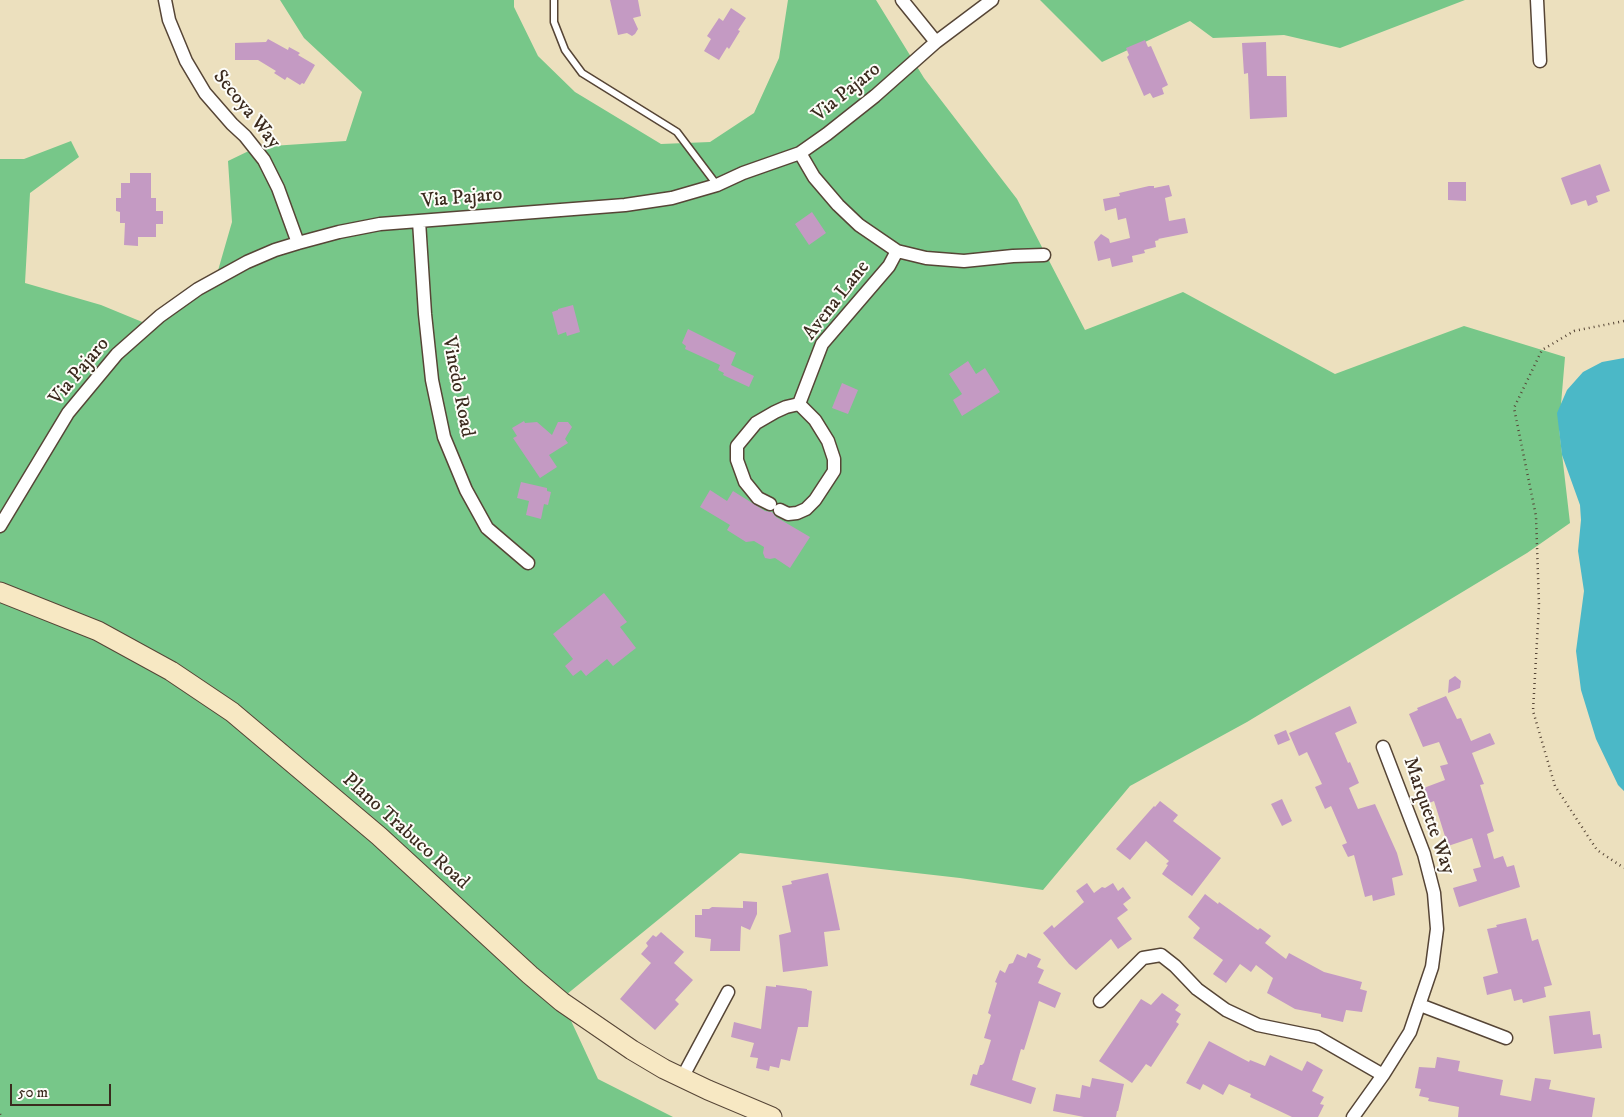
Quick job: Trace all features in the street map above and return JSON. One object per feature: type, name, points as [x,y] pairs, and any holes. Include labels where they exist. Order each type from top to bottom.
[{"type":"street","name":"Secoya Way","points":[[165,0],[169,20],[186,61],[205,93],[245,136],[264,160],[278,188],[298,243]]},
{"type":"street","points":[[902,0],[936,42]]},
{"type":"street","name":"Via Pajaro","points":[[0,526],[68,413],[118,354],[160,316],[198,289],[247,262],[298,243],[380,224],[625,205],[672,198],[717,185],[743,173],[800,153],[868,101],[936,42],[992,0]]},
{"type":"street","points":[[1537,0],[1540,61]]},
{"type":"street","points":[[800,153],[814,177],[838,205],[859,225],[897,251],[926,258],[964,261],[1044,255]]},
{"type":"street","name":"Vinedo Road","points":[[419,221],[425,314],[432,380],[444,437],[466,490],[487,528],[528,563]]},
{"type":"street","name":"Avena Lane","points":[[799,404],[822,344],[889,266],[897,251]]},
{"type":"street","points":[[799,404],[815,420],[828,441],[834,460],[834,471],[815,500],[806,509],[788,514],[758,498],[745,482],[737,460],[737,446],[756,424],[775,412],[799,404]]},
{"type":"street","name":"Plano Trabuco Road","points":[[0,592],[98,631],[171,671],[232,712],[379,836],[530,976],[562,1002],[632,1050],[682,1078],[772,1117]]},
{"type":"street","name":"Marquette Way","points":[[1353,1117],[1383,1075],[1410,1032],[1432,967],[1437,928],[1434,893],[1424,854],[1384,747]]},
{"type":"street","points":[[1100,1001],[1143,958],[1161,955],[1175,966],[1197,989],[1226,1010],[1258,1025],[1317,1037],[1383,1075]]},
{"type":"street","points":[[682,1078],[728,992]]},
{"type":"street","points":[[1420,1005],[1506,1038]]},
{"type":"lane","points":[[554,0],[554,22],[565,50],[582,72],[677,132],[717,185]]},
{"type":"path","points":[[1624,321],[1574,331],[1542,350],[1514,408],[1536,516],[1539,605],[1533,711],[1555,786],[1597,850],[1624,868]]},
{"type":"green space","points":[[280,0],[514,0],[514,7],[538,56],[575,92],[661,144],[710,142],[754,113],[779,58],[788,0],[876,0],[924,78],[1017,199],[1085,330],[1183,292],[1335,374],[1464,326],[1565,357],[1559,428],[1570,523],[1527,553],[1247,722],[1130,786],[1043,890],[960,878],[740,853],[561,999],[598,1079],[673,1117],[0,1117],[0,159],[24,159],[71,141],[79,157],[30,193],[25,283],[101,305],[152,326],[217,274],[232,222],[228,161],[257,147],[346,141],[362,92],[304,38]]},
{"type":"green space","points":[[1040,0],[1465,0],[1340,48],[1284,35],[1213,38],[1190,21],[1102,62]]},
{"type":"water","points":[[1624,358],[1624,791],[1618,785],[1596,739],[1581,690],[1576,651],[1584,591],[1578,551],[1581,520],[1580,505],[1562,455],[1557,413],[1567,390],[1583,372],[1602,362]]},
{"type":"building","points":[[610,0],[638,0],[641,16],[633,18],[638,29],[635,34],[632,36],[627,33],[618,35]]},
{"type":"building","points":[[731,8],[746,18],[729,49],[727,47],[719,60],[704,51],[711,39],[707,36],[719,18],[723,21]]},
{"type":"building","points":[[268,39],[288,50],[289,47],[300,53],[298,55],[315,65],[304,84],[300,85],[287,77],[285,80],[274,73],[276,71],[258,60],[235,60],[235,43],[266,42]]},
{"type":"building","points":[[1145,40],[1148,47],[1151,46],[1168,85],[1162,88],[1164,94],[1153,98],[1150,93],[1144,96],[1127,57],[1129,55],[1126,48]]},
{"type":"building","points":[[1266,42],[1267,76],[1286,76],[1287,117],[1250,119],[1248,73],[1244,74],[1242,43]]},
{"type":"building","points":[[1600,164],[1610,191],[1596,196],[1598,202],[1588,206],[1586,200],[1571,205],[1561,178]]},
{"type":"building","points":[[130,173],[151,173],[151,198],[156,198],[156,211],[163,211],[163,224],[156,224],[156,237],[138,237],[138,246],[124,245],[125,223],[120,223],[120,212],[116,211],[116,198],[121,198],[121,183],[130,183]]},
{"type":"building","points":[[1448,182],[1466,182],[1466,201],[1448,200]]},
{"type":"building","points":[[1169,185],[1172,196],[1165,198],[1169,221],[1185,218],[1188,233],[1158,239],[1155,241],[1156,247],[1144,250],[1145,253],[1132,256],[1133,262],[1112,267],[1110,258],[1098,261],[1094,242],[1101,234],[1109,239],[1110,243],[1130,238],[1126,218],[1118,220],[1116,208],[1105,211],[1103,199],[1120,196],[1119,193],[1149,186],[1154,186],[1154,188]]},
{"type":"building","points":[[812,212],[826,233],[809,245],[795,224]]},
{"type":"building","points":[[573,305],[580,332],[567,336],[566,332],[558,335],[552,312]]},
{"type":"building","points":[[688,329],[736,353],[731,365],[754,376],[749,387],[723,375],[724,373],[718,370],[720,365],[685,349],[686,346],[682,343]]},
{"type":"building","points":[[968,361],[976,374],[985,368],[1000,392],[962,416],[953,400],[962,394],[949,374]]},
{"type":"building","points":[[842,383],[858,390],[848,414],[832,408]]},
{"type":"building","points":[[524,421],[525,423],[537,422],[552,435],[558,422],[568,422],[572,427],[565,439],[568,443],[549,455],[557,467],[540,478],[513,438],[517,436],[512,428]]},
{"type":"building","points":[[521,482],[547,488],[547,491],[551,492],[548,505],[544,504],[541,519],[526,515],[529,501],[517,498]]},
{"type":"building","points":[[710,490],[727,501],[733,491],[765,511],[772,512],[776,517],[810,537],[790,568],[775,558],[765,558],[763,553],[764,547],[754,541],[746,542],[727,530],[730,525],[700,507]]},
{"type":"building","points":[[604,593],[627,622],[620,627],[636,648],[613,666],[607,659],[586,676],[581,670],[573,676],[565,666],[573,659],[553,634]]},
{"type":"building","points":[[1455,676],[1461,681],[1460,688],[1448,693],[1449,680]]},
{"type":"building","points":[[1446,696],[1457,719],[1461,718],[1471,741],[1490,733],[1495,744],[1472,753],[1484,784],[1480,785],[1494,831],[1487,834],[1494,859],[1503,856],[1507,867],[1514,865],[1520,887],[1459,907],[1453,888],[1477,881],[1473,869],[1481,867],[1472,838],[1448,846],[1434,801],[1427,804],[1421,789],[1445,780],[1440,766],[1448,764],[1439,742],[1423,747],[1409,714],[1418,710],[1417,708]]},
{"type":"building","points":[[1350,706],[1357,723],[1335,733],[1359,783],[1349,788],[1358,809],[1375,804],[1397,853],[1403,875],[1392,878],[1395,895],[1373,901],[1372,895],[1365,897],[1354,855],[1348,857],[1342,845],[1347,843],[1331,806],[1325,809],[1315,787],[1322,784],[1307,752],[1299,756],[1289,733]]},
{"type":"building","points":[[1286,730],[1290,740],[1278,745],[1274,735]]},
{"type":"building","points":[[1282,799],[1292,821],[1282,826],[1271,804]]},
{"type":"building","points":[[1160,801],[1178,815],[1173,821],[1221,858],[1192,896],[1162,874],[1169,861],[1146,841],[1130,860],[1116,849]]},
{"type":"building","points":[[828,873],[840,930],[824,932],[828,966],[783,972],[779,935],[791,932],[782,886],[792,884],[791,881]]},
{"type":"building","points":[[1087,883],[1094,893],[1102,887],[1105,888],[1113,883],[1118,891],[1123,887],[1131,898],[1123,904],[1128,910],[1117,918],[1132,939],[1118,949],[1111,939],[1076,970],[1043,933],[1052,925],[1054,928],[1084,902],[1076,891]]},
{"type":"building","points":[[1205,894],[1258,930],[1260,928],[1271,936],[1265,943],[1286,959],[1289,953],[1324,972],[1362,982],[1360,989],[1367,991],[1362,1012],[1346,1010],[1343,1022],[1321,1017],[1321,1014],[1295,1009],[1267,993],[1273,978],[1256,965],[1251,972],[1240,964],[1226,983],[1213,974],[1223,960],[1193,938],[1200,928],[1188,917]]},
{"type":"building","points":[[743,901],[757,902],[757,914],[750,930],[741,926],[740,951],[710,951],[711,939],[695,937],[695,915],[702,915],[702,909],[712,907],[743,908]]},
{"type":"building","points":[[1526,918],[1532,941],[1538,939],[1552,985],[1544,987],[1546,997],[1523,1003],[1522,999],[1514,1001],[1511,989],[1487,995],[1483,977],[1498,973],[1487,929]]},
{"type":"building","points":[[661,932],[684,952],[674,963],[693,980],[675,1000],[679,1004],[655,1030],[620,999],[651,963],[641,954],[648,946],[646,943],[653,935],[656,937]]},
{"type":"building","points":[[1028,953],[1041,959],[1037,967],[1044,970],[1038,983],[1061,993],[1055,1008],[1039,1001],[1024,1050],[1021,1049],[1012,1080],[1036,1088],[1031,1104],[970,1085],[973,1074],[977,1075],[980,1065],[984,1063],[991,1040],[984,1038],[991,1015],[988,1013],[997,983],[995,982],[1000,970],[1005,973],[1017,954],[1026,958]]},
{"type":"building","points":[[776,985],[812,991],[808,1027],[798,1027],[790,1061],[781,1059],[779,1068],[770,1066],[769,1071],[756,1068],[758,1058],[750,1057],[754,1043],[731,1037],[734,1022],[761,1029],[766,986],[776,987]]},
{"type":"building","points":[[1162,993],[1179,1005],[1175,1010],[1181,1014],[1176,1022],[1179,1024],[1151,1067],[1146,1064],[1132,1083],[1099,1061],[1141,999],[1151,1005]]},
{"type":"building","points":[[1590,1011],[1593,1035],[1600,1034],[1602,1048],[1554,1054],[1549,1016]]},
{"type":"building","points":[[1209,1041],[1249,1062],[1250,1060],[1265,1066],[1270,1055],[1302,1071],[1307,1061],[1323,1070],[1312,1091],[1324,1097],[1320,1104],[1324,1105],[1318,1117],[1292,1117],[1250,1097],[1251,1094],[1229,1084],[1223,1095],[1203,1084],[1200,1090],[1186,1083]]},
{"type":"building","points":[[1437,1057],[1460,1061],[1458,1071],[1503,1080],[1500,1095],[1531,1101],[1535,1078],[1551,1080],[1549,1089],[1595,1098],[1592,1117],[1458,1117],[1459,1107],[1428,1101],[1429,1098],[1419,1096],[1421,1089],[1415,1088],[1419,1067],[1435,1068]]},
{"type":"building","points":[[1092,1078],[1124,1084],[1116,1117],[1084,1117],[1053,1111],[1056,1094],[1080,1098],[1082,1085],[1090,1087]]}]
